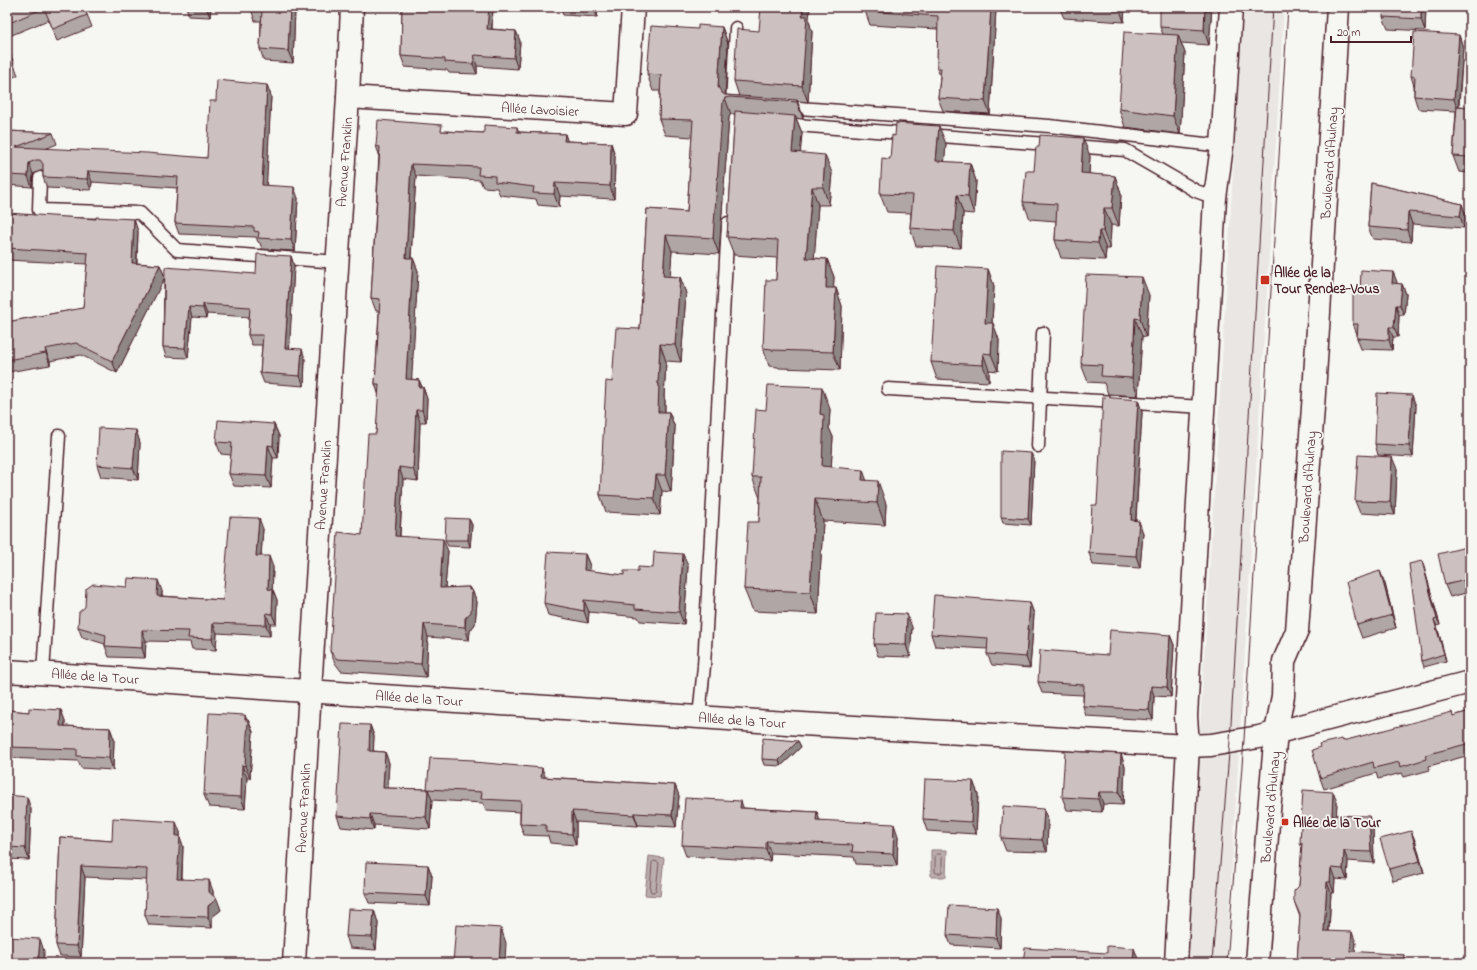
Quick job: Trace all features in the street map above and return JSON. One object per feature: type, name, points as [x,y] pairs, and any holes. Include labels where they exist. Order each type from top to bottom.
[{"type":"street","name":"Avenue Franklin","points":[[294,963],[338,262],[352,7]]},
{"type":"street","name":"Allée Lavoisier","points":[[348,97],[626,114],[632,7]]},
{"type":"street","points":[[1176,963],[1188,746],[1186,716],[1215,198],[1222,146],[1231,7]]},
{"type":"street","name":"Boulevard d'Aulnay","points":[[1258,963],[1276,732],[1283,696],[1284,661],[1297,631],[1314,393],[1338,7]]},
{"type":"street","name":"Allée de la Tour","points":[[7,671],[44,672],[699,717],[1188,746],[1211,745],[1244,740],[1470,682]]},
{"type":"lane","points":[[736,28],[732,104],[756,105]]},
{"type":"lane","points":[[772,106],[1049,126],[1222,146]]},
{"type":"lane","points":[[775,124],[1125,150],[1196,191],[1215,198]]},
{"type":"lane","points":[[40,178],[39,210],[140,213],[177,250],[338,262]]},
{"type":"lane","points":[[699,717],[704,658],[729,215]]},
{"type":"lane","points":[[1038,446],[1044,333]]},
{"type":"lane","points":[[888,390],[1204,407]]},
{"type":"lane","points":[[44,672],[59,436]]},
{"type":"shaded area","points":[[1243,7],[1284,7],[1226,963],[1186,963]]},
{"type":"water","points":[[931,850],[947,850],[946,877],[931,877]]},
{"type":"water","points":[[649,856],[664,858],[660,896],[645,895]]},
{"type":"building","points":[[7,7],[84,7],[87,15],[53,29],[44,8],[7,24]]},
{"type":"building","points":[[251,7],[290,7],[288,51],[260,49],[262,10],[251,9]]},
{"type":"building","points":[[402,7],[489,7],[487,29],[516,31],[514,58],[474,55],[473,64],[445,62],[445,59],[401,56]]},
{"type":"building","points":[[761,7],[803,7],[802,16],[807,16],[802,86],[734,81],[737,29],[759,31]]},
{"type":"building","points":[[866,7],[991,7],[985,101],[938,98],[941,68],[937,68],[938,16],[865,11]]},
{"type":"building","points":[[1160,7],[1205,7],[1204,30],[1160,27]]},
{"type":"building","points":[[1384,7],[1421,7],[1421,19],[1383,17]]},
{"type":"building","points":[[698,25],[722,27],[718,87],[722,93],[725,95],[797,100],[797,102],[730,97],[725,98],[723,101],[713,238],[666,235],[663,276],[680,277],[675,345],[660,344],[658,412],[669,412],[665,475],[656,475],[654,498],[600,495],[606,381],[612,382],[616,328],[640,329],[647,209],[687,212],[693,120],[659,119],[661,75],[647,74],[651,26],[698,29]]},
{"type":"building","points":[[1124,32],[1178,35],[1173,116],[1119,109]]},
{"type":"building","points":[[1414,32],[1459,35],[1454,99],[1414,96],[1415,77],[1411,76]]},
{"type":"building","points":[[7,47],[14,63],[7,66]]},
{"type":"building","points":[[217,80],[267,85],[262,185],[294,187],[291,240],[258,238],[259,232],[254,231],[254,227],[175,223],[178,177],[88,171],[87,179],[43,177],[43,164],[40,160],[29,163],[28,176],[7,175],[7,131],[53,133],[16,147],[147,153],[207,158],[210,101],[216,101]]},
{"type":"building","points":[[1457,106],[1470,107],[1470,157],[1453,156]]},
{"type":"building","points":[[735,111],[795,116],[792,152],[825,155],[823,187],[812,187],[806,258],[827,259],[826,288],[836,288],[833,352],[772,350],[763,348],[766,280],[776,280],[778,240],[727,237]]},
{"type":"building","points":[[378,120],[442,125],[441,131],[484,133],[484,125],[517,127],[517,132],[565,134],[564,141],[611,143],[610,186],[555,183],[554,194],[533,193],[534,187],[495,182],[495,176],[478,175],[479,167],[411,164],[406,258],[413,258],[406,379],[419,380],[419,387],[423,387],[422,410],[416,410],[413,469],[399,467],[395,536],[443,539],[440,588],[469,587],[469,590],[472,590],[471,612],[465,618],[465,627],[424,624],[421,664],[337,659],[330,651],[338,532],[362,535],[368,434],[376,434],[379,384],[375,384],[380,299],[371,298],[380,147],[376,146]]},
{"type":"building","points":[[896,123],[939,126],[936,161],[970,163],[968,196],[957,195],[954,231],[910,228],[913,195],[880,194],[882,158],[890,159],[892,135],[895,136]]},
{"type":"building","points":[[1040,135],[1083,138],[1081,173],[1115,176],[1112,208],[1104,208],[1103,231],[1099,231],[1098,243],[1055,240],[1057,204],[1023,202],[1026,171],[1034,171],[1036,147],[1039,147]]},
{"type":"building","points":[[1371,183],[1462,204],[1460,216],[1408,212],[1407,230],[1368,227]]},
{"type":"building","points":[[7,213],[96,219],[96,217],[134,219],[132,263],[160,265],[112,361],[76,343],[45,349],[46,353],[7,360],[7,322],[83,308],[88,253],[7,248]]},
{"type":"building","points":[[257,254],[291,256],[285,348],[302,349],[300,376],[260,373],[263,335],[248,335],[250,307],[203,304],[203,308],[189,307],[185,348],[163,347],[165,267],[256,274]]},
{"type":"building","points":[[937,266],[988,269],[985,323],[993,323],[991,354],[983,353],[983,365],[931,362]]},
{"type":"building","points":[[1361,270],[1393,272],[1392,283],[1402,284],[1400,305],[1396,305],[1394,327],[1389,327],[1389,340],[1357,338],[1358,324],[1353,324],[1353,293],[1360,293]]},
{"type":"building","points":[[1086,275],[1142,277],[1140,319],[1135,318],[1132,378],[1101,376],[1102,365],[1081,364]]},
{"type":"building","points":[[768,385],[822,387],[820,414],[824,415],[822,466],[863,470],[862,480],[878,481],[877,503],[815,499],[810,592],[744,589],[748,522],[759,522],[761,477],[752,477],[756,409],[766,410]]},
{"type":"building","points":[[1377,393],[1412,395],[1409,446],[1375,444]]},
{"type":"building","points":[[1103,397],[1138,400],[1131,520],[1139,521],[1136,556],[1089,553],[1092,505],[1097,505]]},
{"type":"building","points":[[218,420],[274,424],[273,446],[268,445],[266,476],[229,474],[232,443],[216,442]]},
{"type":"building","points":[[99,428],[136,430],[133,468],[97,465]]},
{"type":"building","points":[[1001,451],[1031,453],[1028,519],[1001,517]]},
{"type":"building","points":[[1358,455],[1392,457],[1390,502],[1355,501]]},
{"type":"building","points":[[230,517],[259,518],[256,556],[269,556],[268,589],[273,590],[272,614],[266,613],[266,625],[213,623],[212,639],[188,638],[189,631],[142,630],[142,648],[105,646],[106,635],[78,627],[79,612],[85,607],[86,589],[93,584],[127,587],[128,578],[158,580],[157,596],[223,600]]},
{"type":"building","points":[[446,518],[469,519],[468,540],[445,540]]},
{"type":"building","points":[[1470,546],[1470,579],[1445,585],[1438,554]]},
{"type":"building","points":[[548,552],[585,554],[584,570],[624,575],[624,571],[638,571],[638,567],[653,568],[654,552],[683,554],[679,612],[635,609],[635,605],[584,600],[584,611],[544,603]]},
{"type":"building","points":[[1422,561],[1437,619],[1434,620],[1444,654],[1422,661],[1409,564]]},
{"type":"building","points":[[1380,571],[1392,615],[1357,625],[1346,582]]},
{"type":"building","points":[[934,595],[1030,603],[1026,657],[987,654],[988,638],[931,634]]},
{"type":"building","points":[[876,613],[907,614],[906,645],[874,644]]},
{"type":"building","points":[[1110,630],[1170,635],[1167,687],[1151,686],[1149,710],[1083,706],[1084,685],[1038,682],[1040,650],[1108,655]]},
{"type":"building","points":[[29,708],[61,710],[60,726],[110,728],[109,758],[77,756],[77,749],[7,747],[7,710],[29,712]]},
{"type":"building","points":[[1470,711],[1470,743],[1425,755],[1426,759],[1400,767],[1399,762],[1374,768],[1373,762],[1320,778],[1312,750],[1320,747],[1319,744],[1342,739],[1343,741],[1452,712],[1453,716]]},
{"type":"building","points":[[209,713],[245,715],[245,720],[248,720],[245,766],[242,765],[241,797],[204,795]]},
{"type":"building","points":[[342,724],[370,725],[369,751],[385,752],[383,788],[428,789],[426,817],[370,814],[370,819],[337,816]]},
{"type":"building","points":[[763,738],[798,741],[779,760],[762,759]]},
{"type":"building","points":[[1065,751],[1121,754],[1119,792],[1099,792],[1098,799],[1062,797]]},
{"type":"building","points":[[430,758],[474,760],[474,762],[542,768],[541,777],[675,785],[672,815],[634,813],[634,815],[572,811],[572,834],[546,832],[546,825],[520,824],[521,801],[481,799],[482,792],[427,789]]},
{"type":"building","points":[[925,779],[973,781],[971,822],[923,819]]},
{"type":"building","points":[[1303,790],[1333,792],[1332,815],[1369,816],[1371,852],[1344,851],[1343,869],[1331,868],[1330,882],[1327,882],[1324,931],[1352,932],[1350,951],[1404,955],[1403,961],[1436,963],[1297,963],[1300,915],[1294,901],[1294,891],[1299,886],[1302,843],[1300,843]]},
{"type":"building","points":[[7,795],[27,797],[25,848],[7,847]]},
{"type":"building","points":[[685,798],[741,801],[740,808],[817,812],[816,820],[894,824],[893,854],[852,852],[853,845],[766,841],[766,849],[682,845]]},
{"type":"building","points":[[1003,806],[1044,809],[1042,840],[1001,838]]},
{"type":"building","points":[[113,818],[176,822],[176,836],[180,836],[177,879],[209,880],[209,892],[217,899],[208,906],[208,917],[145,915],[147,869],[81,866],[77,946],[56,945],[60,837],[112,841]]},
{"type":"building","points":[[1411,831],[1420,861],[1389,869],[1380,839]]},
{"type":"building","points":[[366,862],[428,865],[426,896],[365,893]]},
{"type":"building","points":[[949,905],[997,908],[996,938],[947,935]]},
{"type":"building","points":[[348,909],[374,910],[372,937],[346,936]]},
{"type":"building","points":[[456,925],[501,928],[499,963],[453,963]]},
{"type":"building","points":[[7,937],[40,939],[38,963],[7,963]]},
{"type":"building","points":[[1107,946],[1134,948],[1133,963],[1023,963],[1025,948],[1107,953]]},
{"type":"tram line","points":[[1212,963],[1230,741],[1273,7]]},
{"type":"tram line","points":[[1227,963],[1244,740],[1288,7]]},
{"type":"place","name":"Allée de la Tour Rendez-Vous","points":[[1265,280]]},
{"type":"place","name":"Allée de la Tour","points":[[1285,822]]}]
